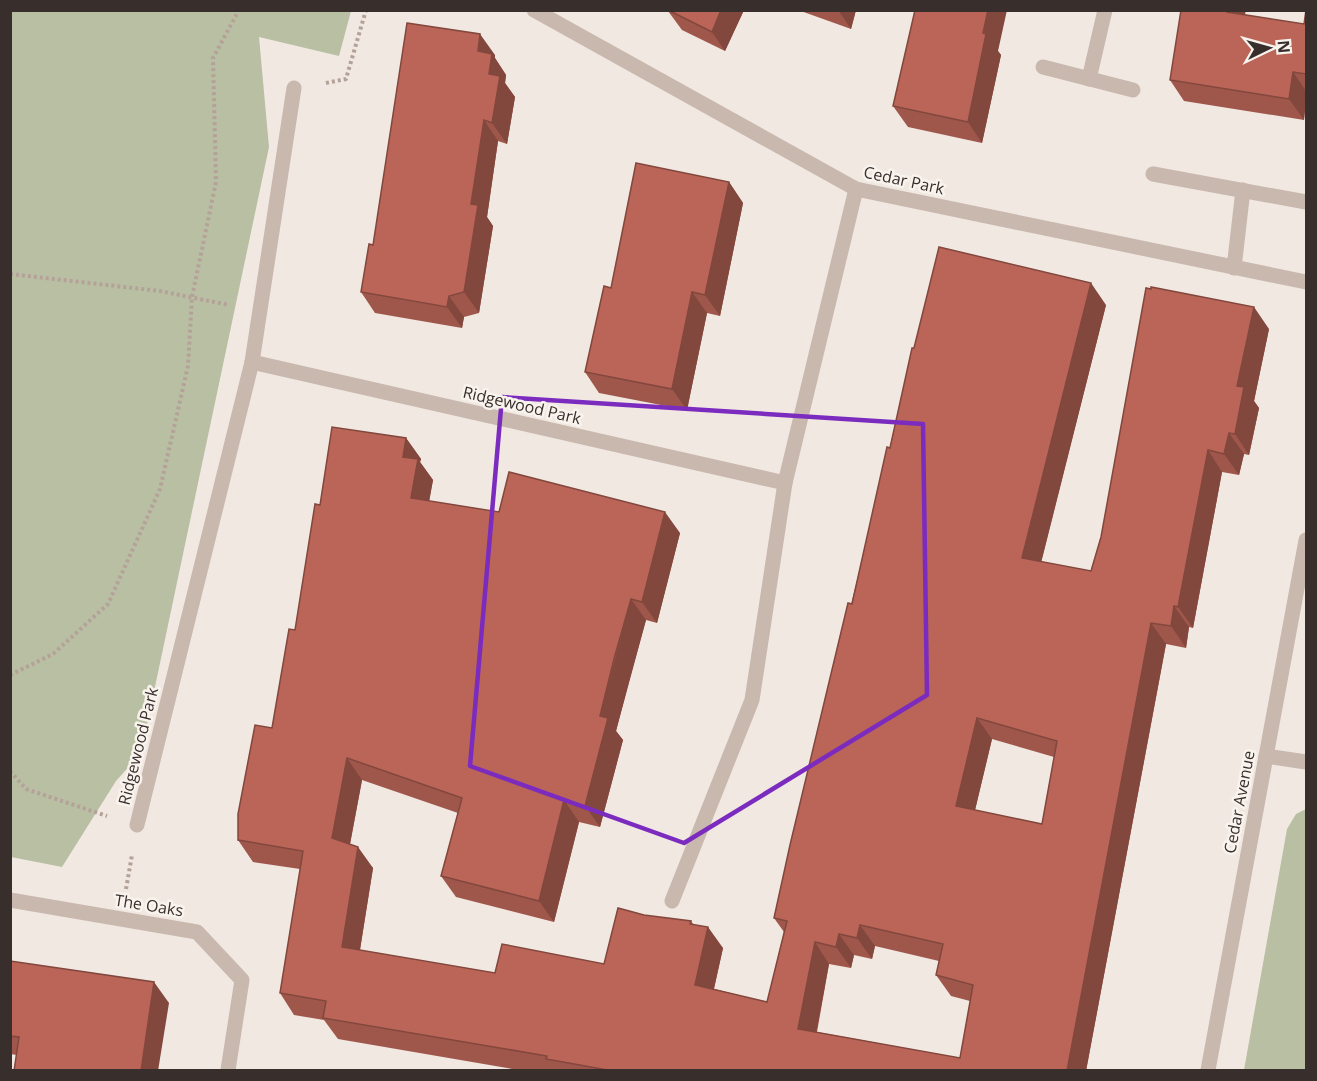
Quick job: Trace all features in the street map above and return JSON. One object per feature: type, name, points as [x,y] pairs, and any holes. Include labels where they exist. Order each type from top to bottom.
[{"type":"street","name":"Cedar Park","points":[[534,10],[856,189],[1306,282]]},
{"type":"street","points":[[1089,79],[1105,10]]},
{"type":"street","points":[[1043,67],[1133,90]]},
{"type":"street","name":"Ridgewood Park","points":[[137,825],[252,362],[294,88]]},
{"type":"street","points":[[1153,174],[1306,201]]},
{"type":"street","points":[[672,901],[752,700],[785,483],[856,189]]},
{"type":"street","points":[[1234,268],[1243,190]]},
{"type":"street","name":"Ridgewood Park","points":[[252,362],[785,483]]},
{"type":"street","name":"Cedar Avenue","points":[[1208,1071],[1306,540]]},
{"type":"street","points":[[1266,756],[1306,762]]},
{"type":"street","name":"The Oaks","points":[[10,900],[197,932],[242,980],[228,1071]]},
{"type":"path","points":[[10,675],[53,654],[108,604],[160,489],[188,366],[192,297],[216,182],[213,58],[239,10]]},
{"type":"path","points":[[294,88],[346,79],[366,10]]},
{"type":"path","points":[[10,274],[160,291],[259,311]]},
{"type":"path","points":[[10,771],[26,789],[137,825],[121,919]]},
{"type":"highlighted area","points":[[502,397],[923,424],[927,695],[684,843],[470,766]]},
{"type":"green space","points":[[10,11],[351,11],[339,56],[259,37],[269,147],[141,753],[116,781],[62,867],[11,857]]},
{"type":"green space","points":[[1306,809],[1306,1070],[1244,1070],[1287,829],[1296,814]]},
{"type":"building","points":[[668,10],[721,10],[712,32]]},
{"type":"building","points":[[915,10],[988,10],[983,33],[986,34],[968,122],[893,106]]},
{"type":"building","points":[[1181,10],[1227,10],[1227,12],[1304,24],[1306,10],[1306,74],[1293,72],[1289,99],[1170,80]]},
{"type":"building","points":[[407,23],[480,34],[478,51],[492,54],[489,74],[500,76],[492,123],[484,120],[471,204],[478,205],[464,292],[449,296],[447,307],[361,292],[369,244],[373,245]]},
{"type":"building","points":[[636,163],[729,182],[705,295],[692,292],[672,389],[585,372],[604,286],[611,288]]},
{"type":"building","points":[[939,247],[1091,283],[1022,558],[1091,571],[1101,537],[1146,288],[1151,289],[1151,287],[1254,307],[1237,386],[1244,387],[1235,434],[1229,433],[1224,454],[1208,450],[1178,607],[1174,606],[1171,626],[1151,623],[1067,1071],[613,1071],[546,1059],[547,1056],[323,1018],[326,1001],[280,993],[303,851],[238,840],[238,814],[255,725],[272,728],[289,629],[295,630],[315,504],[320,505],[332,427],[406,438],[403,457],[418,459],[411,498],[499,512],[509,472],[665,512],[642,602],[631,599],[614,659],[600,716],[608,718],[585,806],[564,800],[539,901],[441,876],[462,798],[347,758],[332,838],[358,847],[342,947],[495,973],[502,944],[604,964],[618,908],[644,915],[691,921],[690,924],[708,927],[695,985],[767,1002],[787,921],[774,918],[790,845],[848,603],[852,604],[887,447],[890,448],[912,348],[914,348]],"holes":[[[977,718],[1057,741],[1042,824],[956,806]],[[860,925],[943,944],[936,975],[973,985],[960,1058],[798,1029],[815,942],[836,947],[839,934],[857,938]]]},
{"type":"building","points":[[10,961],[154,982],[141,1071],[14,1071],[19,1037],[10,1036]]}]
